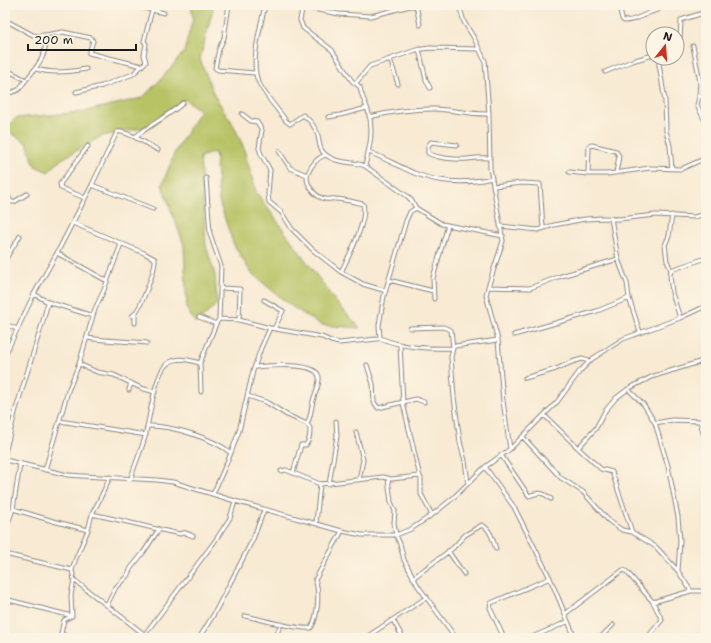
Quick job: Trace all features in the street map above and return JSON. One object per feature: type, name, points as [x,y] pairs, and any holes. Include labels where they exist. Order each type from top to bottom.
[{"type":"street","points":[[132,5],[164,13]]},
{"type":"street","points":[[230,5],[224,38],[215,63],[215,68],[218,70],[255,73]]},
{"type":"street","points":[[265,5],[258,34],[255,73],[258,83],[263,91],[286,121],[290,124],[304,115],[310,120],[317,133],[320,150],[325,155],[333,159],[358,163],[365,166],[407,196],[416,208],[442,224],[503,236]]},
{"type":"street","points":[[365,166],[369,152],[372,130],[360,87],[352,81],[332,50],[303,28],[300,20],[303,6],[340,14],[371,16],[412,5],[422,5]]},
{"type":"street","points":[[416,5],[420,25]]},
{"type":"street","points":[[459,5],[464,22],[480,49],[484,61],[489,114],[490,168],[503,236],[503,241],[486,295],[498,340],[503,401],[510,449]]},
{"type":"street","points":[[620,5],[622,19],[624,21],[639,19],[653,11],[658,10]]},
{"type":"street","points":[[76,92],[102,86],[133,74],[146,62],[144,59],[144,54],[146,44],[144,41],[152,10]]},
{"type":"street","points":[[681,26],[681,20],[706,12]]},
{"type":"street","points":[[5,20],[29,34],[39,36],[63,32],[91,38],[93,41],[89,53],[142,66]]},
{"type":"street","points":[[5,94],[17,91],[36,69],[44,54],[45,41],[42,35]]},
{"type":"street","points":[[693,46],[700,82],[697,105],[706,123]]},
{"type":"street","points":[[356,83],[370,66],[419,49],[480,49]]},
{"type":"street","points":[[419,49],[426,80],[430,88]]},
{"type":"street","points":[[605,72],[645,57]]},
{"type":"street","points":[[390,59],[398,84]]},
{"type":"street","points":[[659,66],[665,101],[666,131],[669,140],[672,169]]},
{"type":"street","points":[[5,68],[26,80]]},
{"type":"street","points":[[36,69],[42,71],[66,72],[86,69]]},
{"type":"street","points":[[699,97],[706,95]]},
{"type":"street","points":[[135,138],[184,103]]},
{"type":"street","points":[[328,117],[367,108]]},
{"type":"street","points":[[369,116],[396,111],[434,109],[489,114]]},
{"type":"street","points":[[242,114],[251,121],[257,122],[262,130],[259,148],[260,154],[270,170],[268,194],[269,202],[281,212],[292,228],[313,250],[341,272],[363,284],[386,291]]},
{"type":"street","points":[[5,355],[16,329],[73,223],[117,132],[123,132],[158,150]]},
{"type":"street","points":[[456,145],[431,142],[428,146],[428,153],[438,157],[466,160],[481,156],[490,158]]},
{"type":"street","points":[[588,174],[589,146],[592,145],[616,151],[619,156],[616,173]]},
{"type":"street","points":[[85,198],[61,188],[60,184],[88,146]]},
{"type":"street","points":[[279,151],[290,168],[307,175]]},
{"type":"street","points":[[369,152],[414,173],[447,182],[457,183],[492,178]]},
{"type":"street","points":[[325,155],[319,158],[307,175],[308,184],[313,191],[325,199],[336,199],[363,204],[364,215],[351,251],[341,272]]},
{"type":"street","points":[[569,172],[588,174],[616,173],[650,168],[681,169],[706,158]]},
{"type":"street","points":[[201,392],[200,363],[219,319],[221,288],[221,266],[210,234],[206,178]]},
{"type":"street","points":[[493,186],[522,183],[540,184],[543,228]]},
{"type":"street","points":[[92,185],[153,210]]},
{"type":"street","points":[[5,189],[11,202],[14,202],[27,194]]},
{"type":"street","points":[[380,338],[379,325],[389,280],[406,221],[410,212],[416,208]]},
{"type":"street","points":[[500,226],[535,230],[585,219],[620,219],[638,216],[672,215],[694,217],[706,214]]},
{"type":"street","points":[[672,215],[669,236],[664,245],[667,261],[671,270],[672,293],[680,318]]},
{"type":"street","points":[[611,218],[618,259],[627,283],[629,298],[640,332]]},
{"type":"street","points":[[612,226],[620,219]]},
{"type":"street","points":[[73,223],[144,253],[155,260],[140,305],[134,315],[135,324]]},
{"type":"street","points":[[434,299],[433,278],[448,225]]},
{"type":"street","points":[[5,260],[6,254],[20,236]]},
{"type":"street","points":[[45,470],[93,316],[121,244]]},
{"type":"street","points":[[57,254],[107,281]]},
{"type":"street","points":[[671,270],[706,258]]},
{"type":"street","points":[[488,287],[530,288],[558,277],[618,259]]},
{"type":"street","points":[[389,280],[433,291]]},
{"type":"street","points":[[221,288],[240,289],[240,320]]},
{"type":"street","points":[[34,294],[48,302],[93,316]]},
{"type":"street","points":[[514,335],[597,311],[629,298]]},
{"type":"street","points":[[213,494],[239,431],[261,348],[272,329],[282,316],[283,311],[264,300]]},
{"type":"street","points":[[5,453],[48,302]]},
{"type":"street","points":[[5,460],[45,470],[82,476],[131,478],[173,482],[264,510],[342,531],[362,535],[396,535],[412,529],[452,500],[485,467],[510,449],[557,402],[589,362],[602,351],[618,341],[680,318],[706,306]]},
{"type":"street","points":[[199,317],[216,324]]},
{"type":"street","points":[[219,319],[240,320],[272,329],[322,337],[339,343],[380,338],[400,345],[427,349],[453,348],[498,340]]},
{"type":"street","points":[[5,324],[16,329]]},
{"type":"street","points":[[410,328],[443,327],[451,330],[453,348],[451,357],[454,397],[460,442],[468,483]]},
{"type":"street","points":[[87,338],[104,341],[147,343]]},
{"type":"street","points":[[400,345],[403,402],[420,476],[421,494],[432,515]]},
{"type":"street","points":[[131,478],[146,434],[155,392],[163,369],[169,363],[181,358],[200,363]]},
{"type":"street","points":[[525,378],[556,369],[582,359],[589,362]]},
{"type":"street","points":[[578,448],[596,428],[605,411],[616,398],[628,389],[651,377],[706,360]]},
{"type":"street","points":[[79,364],[97,372],[114,376],[155,392]]},
{"type":"street","points":[[255,367],[299,366],[312,369],[318,373],[319,377],[317,389],[312,402],[309,421],[307,424]]},
{"type":"street","points":[[367,366],[373,384],[374,402],[378,408],[416,399],[424,402]]},
{"type":"street","points":[[129,390],[132,383]]},
{"type":"street","points":[[628,389],[644,405],[655,423],[668,466],[678,517],[680,540],[678,571]]},
{"type":"street","points":[[248,396],[266,402],[287,415],[307,424],[310,428],[311,435],[306,445],[301,445],[293,473]]},
{"type":"street","points":[[544,415],[600,469],[609,470],[612,472],[632,532]]},
{"type":"street","points":[[655,423],[672,420],[706,421]]},
{"type":"street","points":[[60,421],[146,434]]},
{"type":"street","points":[[329,484],[337,436],[336,421]]},
{"type":"street","points":[[700,421],[706,444]]},
{"type":"street","points":[[147,426],[168,427],[201,437],[231,453]]},
{"type":"street","points":[[356,432],[363,460],[359,480]]},
{"type":"street","points":[[523,436],[561,478],[583,492],[609,521],[622,530],[632,532],[656,547],[678,571],[690,591]]},
{"type":"street","points":[[501,455],[529,496],[538,492],[544,493],[551,499]]},
{"type":"street","points":[[5,532],[13,510],[20,464]]},
{"type":"street","points":[[485,467],[514,507],[550,578],[575,638]]},
{"type":"street","points":[[281,471],[286,470],[320,484],[383,477],[420,476]]},
{"type":"street","points":[[72,616],[71,595],[74,580],[72,570],[88,530],[92,514],[110,477]]},
{"type":"street","points":[[388,478],[391,502],[395,511],[394,523],[396,535],[404,560],[413,578],[456,638]]},
{"type":"street","points":[[316,523],[320,484]]},
{"type":"street","points":[[145,634],[214,542],[230,518],[235,501]]},
{"type":"street","points":[[13,510],[88,530]]},
{"type":"street","points":[[199,638],[214,614],[253,539],[264,510]]},
{"type":"street","points":[[92,514],[180,534],[182,532],[193,536]]},
{"type":"street","points":[[413,578],[448,551],[465,535],[482,525],[486,527],[489,532],[496,549]]},
{"type":"street","points":[[107,605],[116,587],[127,576],[130,568],[144,553],[159,529]]},
{"type":"street","points":[[245,616],[306,629],[311,628],[315,618],[318,588],[315,580],[342,531]]},
{"type":"street","points":[[448,551],[464,574]]},
{"type":"street","points":[[5,554],[72,570]]},
{"type":"street","points":[[565,614],[623,570],[626,571],[653,602],[662,620],[647,638]]},
{"type":"street","points":[[504,638],[490,608],[491,603],[550,578]]},
{"type":"street","points":[[74,580],[150,638]]},
{"type":"street","points":[[653,602],[690,591],[706,592]]},
{"type":"street","points":[[365,638],[427,597]]},
{"type":"street","points":[[5,599],[72,616]]},
{"type":"street","points":[[60,638],[64,620],[72,616]]},
{"type":"street","points":[[393,620],[403,638]]},
{"type":"street","points":[[530,638],[568,622]]},
{"type":"street","points":[[275,638],[281,624]]},
{"type":"street","points":[[600,638],[613,625]]},
{"type":"street","points":[[61,633],[69,638]]},
{"type":"green space","points":[[191,5],[214,5],[200,59],[214,95],[233,124],[243,146],[256,192],[336,302],[360,328],[321,325],[291,306],[251,273],[233,243],[219,201],[215,152],[200,157],[206,246],[215,275],[217,304],[196,324],[187,310],[184,245],[162,185],[175,152],[200,110],[184,99],[152,126],[102,136],[62,159],[48,172],[35,166],[27,143],[5,129],[16,118],[82,112],[142,98],[161,79],[184,52],[193,18]]}]
